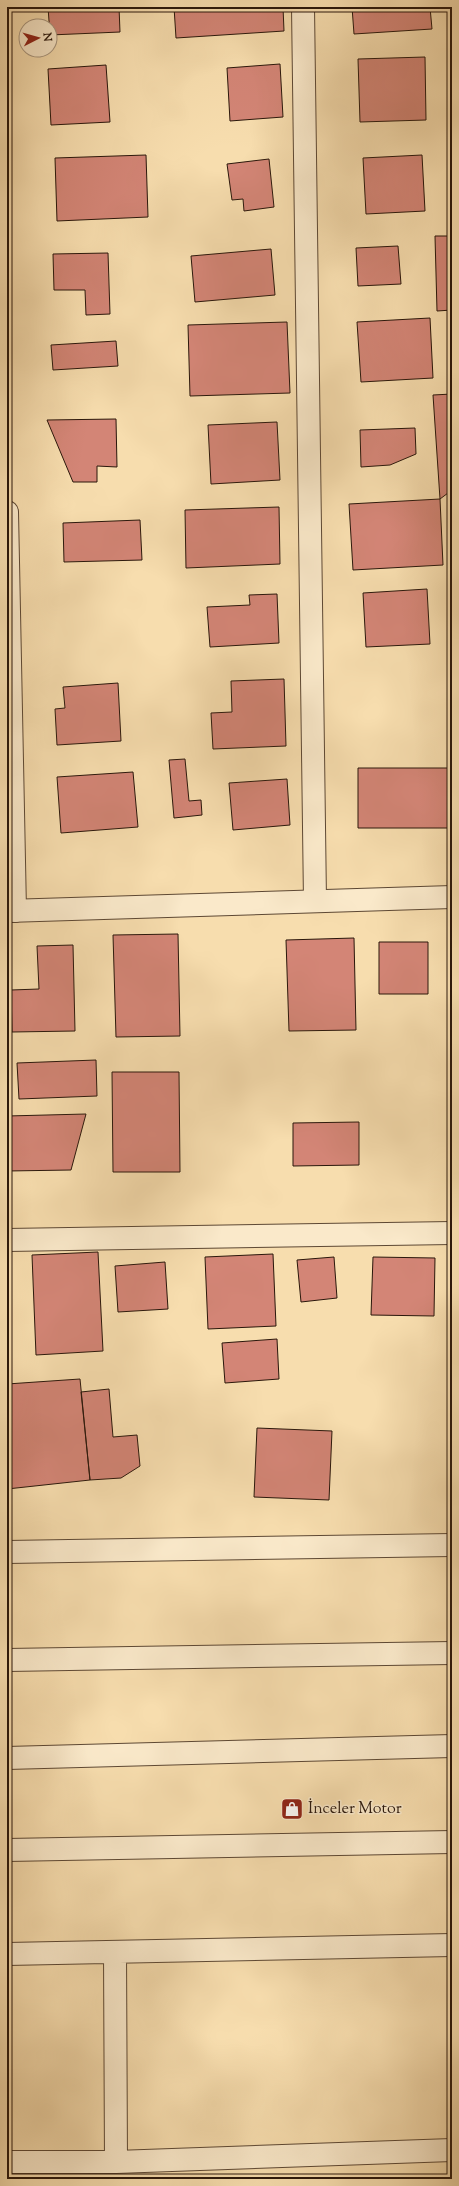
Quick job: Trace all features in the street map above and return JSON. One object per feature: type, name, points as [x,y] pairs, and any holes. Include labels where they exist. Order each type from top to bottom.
[{"type":"street","points":[[303,7],[315,901]]},
{"type":"street","points":[[7,512],[11,911],[452,897]]},
{"type":"street","points":[[7,1240],[452,1233]]},
{"type":"street","points":[[7,1552],[452,1545]]},
{"type":"street","points":[[7,1660],[452,1653]]},
{"type":"street","points":[[7,1758],[452,1746]]},
{"type":"street","points":[[7,1850],[452,1842]]},
{"type":"street","points":[[7,1954],[452,1945]]},
{"type":"street","points":[[115,1952],[116,2162]]},
{"type":"street","points":[[7,2162],[116,2162],[452,2150]]},
{"type":"building","points":[[48,7],[119,7],[120,32],[58,35],[58,18],[49,18]]},
{"type":"building","points":[[174,7],[283,7],[284,31],[176,38]]},
{"type":"building","points":[[352,7],[430,7],[432,29],[354,34]]},
{"type":"building","points":[[425,57],[426,120],[360,122],[358,59]]},
{"type":"building","points":[[280,64],[283,117],[230,121],[227,68]]},
{"type":"building","points":[[106,65],[110,122],[51,125],[48,69]]},
{"type":"building","points":[[146,155],[148,217],[57,221],[55,158]]},
{"type":"building","points":[[422,155],[425,211],[366,214],[363,158]]},
{"type":"building","points":[[269,159],[274,207],[244,211],[243,199],[232,200],[227,164]]},
{"type":"building","points":[[435,236],[452,236],[452,310],[437,311]]},
{"type":"building","points":[[398,246],[401,284],[358,286],[356,248]]},
{"type":"building","points":[[271,249],[275,295],[195,302],[191,256]]},
{"type":"building","points":[[108,253],[110,314],[86,315],[85,290],[54,290],[53,254]]},
{"type":"building","points":[[430,318],[433,378],[361,382],[357,322]]},
{"type":"building","points":[[287,322],[290,393],[190,396],[188,325]]},
{"type":"building","points":[[116,341],[118,366],[53,370],[51,345]]},
{"type":"building","points":[[452,394],[452,490],[440,499],[433,395]]},
{"type":"building","points":[[116,419],[117,467],[97,466],[97,482],[73,482],[47,420]]},
{"type":"building","points":[[277,422],[280,480],[211,484],[208,425]]},
{"type":"building","points":[[415,428],[416,454],[390,465],[361,467],[360,430]]},
{"type":"building","points":[[440,499],[443,565],[353,570],[349,504]]},
{"type":"building","points":[[279,507],[280,564],[186,568],[185,510]]},
{"type":"building","points":[[140,520],[142,560],[64,562],[63,523]]},
{"type":"building","points":[[427,589],[430,644],[366,647],[363,593]]},
{"type":"building","points":[[277,594],[279,643],[210,647],[207,607],[250,605],[249,595]]},
{"type":"building","points":[[284,679],[286,746],[213,749],[211,713],[232,712],[231,681]]},
{"type":"building","points":[[118,683],[121,741],[57,745],[55,709],[65,708],[63,687]]},
{"type":"building","points":[[185,759],[189,801],[201,800],[202,815],[174,818],[169,760]]},
{"type":"building","points":[[358,768],[452,768],[452,828],[358,828]]},
{"type":"building","points":[[133,772],[138,827],[61,833],[57,777]]},
{"type":"building","points":[[287,779],[290,825],[233,830],[229,783]]},
{"type":"building","points":[[178,934],[180,1036],[116,1037],[113,935]]},
{"type":"building","points":[[354,938],[356,1030],[289,1031],[286,940]]},
{"type":"building","points":[[379,942],[428,942],[428,994],[379,994]]},
{"type":"building","points":[[73,945],[75,1031],[12,1032],[11,990],[39,989],[37,946]]},
{"type":"building","points":[[96,1060],[97,1096],[19,1099],[17,1063]]},
{"type":"building","points":[[112,1072],[179,1072],[180,1172],[113,1172]]},
{"type":"building","points":[[86,1114],[71,1170],[7,1171],[7,1116]]},
{"type":"building","points":[[359,1122],[359,1165],[293,1166],[293,1123]]},
{"type":"building","points":[[98,1252],[103,1351],[36,1355],[32,1255]]},
{"type":"building","points":[[273,1254],[276,1326],[208,1329],[205,1257]]},
{"type":"building","points":[[334,1257],[337,1298],[301,1302],[297,1260]]},
{"type":"building","points":[[373,1257],[435,1258],[434,1316],[371,1315]]},
{"type":"building","points":[[165,1262],[168,1309],[118,1312],[115,1266]]},
{"type":"building","points":[[277,1339],[279,1379],[225,1383],[222,1343]]},
{"type":"building","points":[[80,1379],[90,1480],[7,1489],[7,1384]]},
{"type":"building","points":[[109,1389],[113,1437],[137,1435],[140,1466],[121,1478],[90,1480],[81,1392]]},
{"type":"building","points":[[257,1428],[332,1431],[329,1500],[254,1497]]},
{"type":"place","name":"İnceler Motor","points":[[292,1809]]}]
